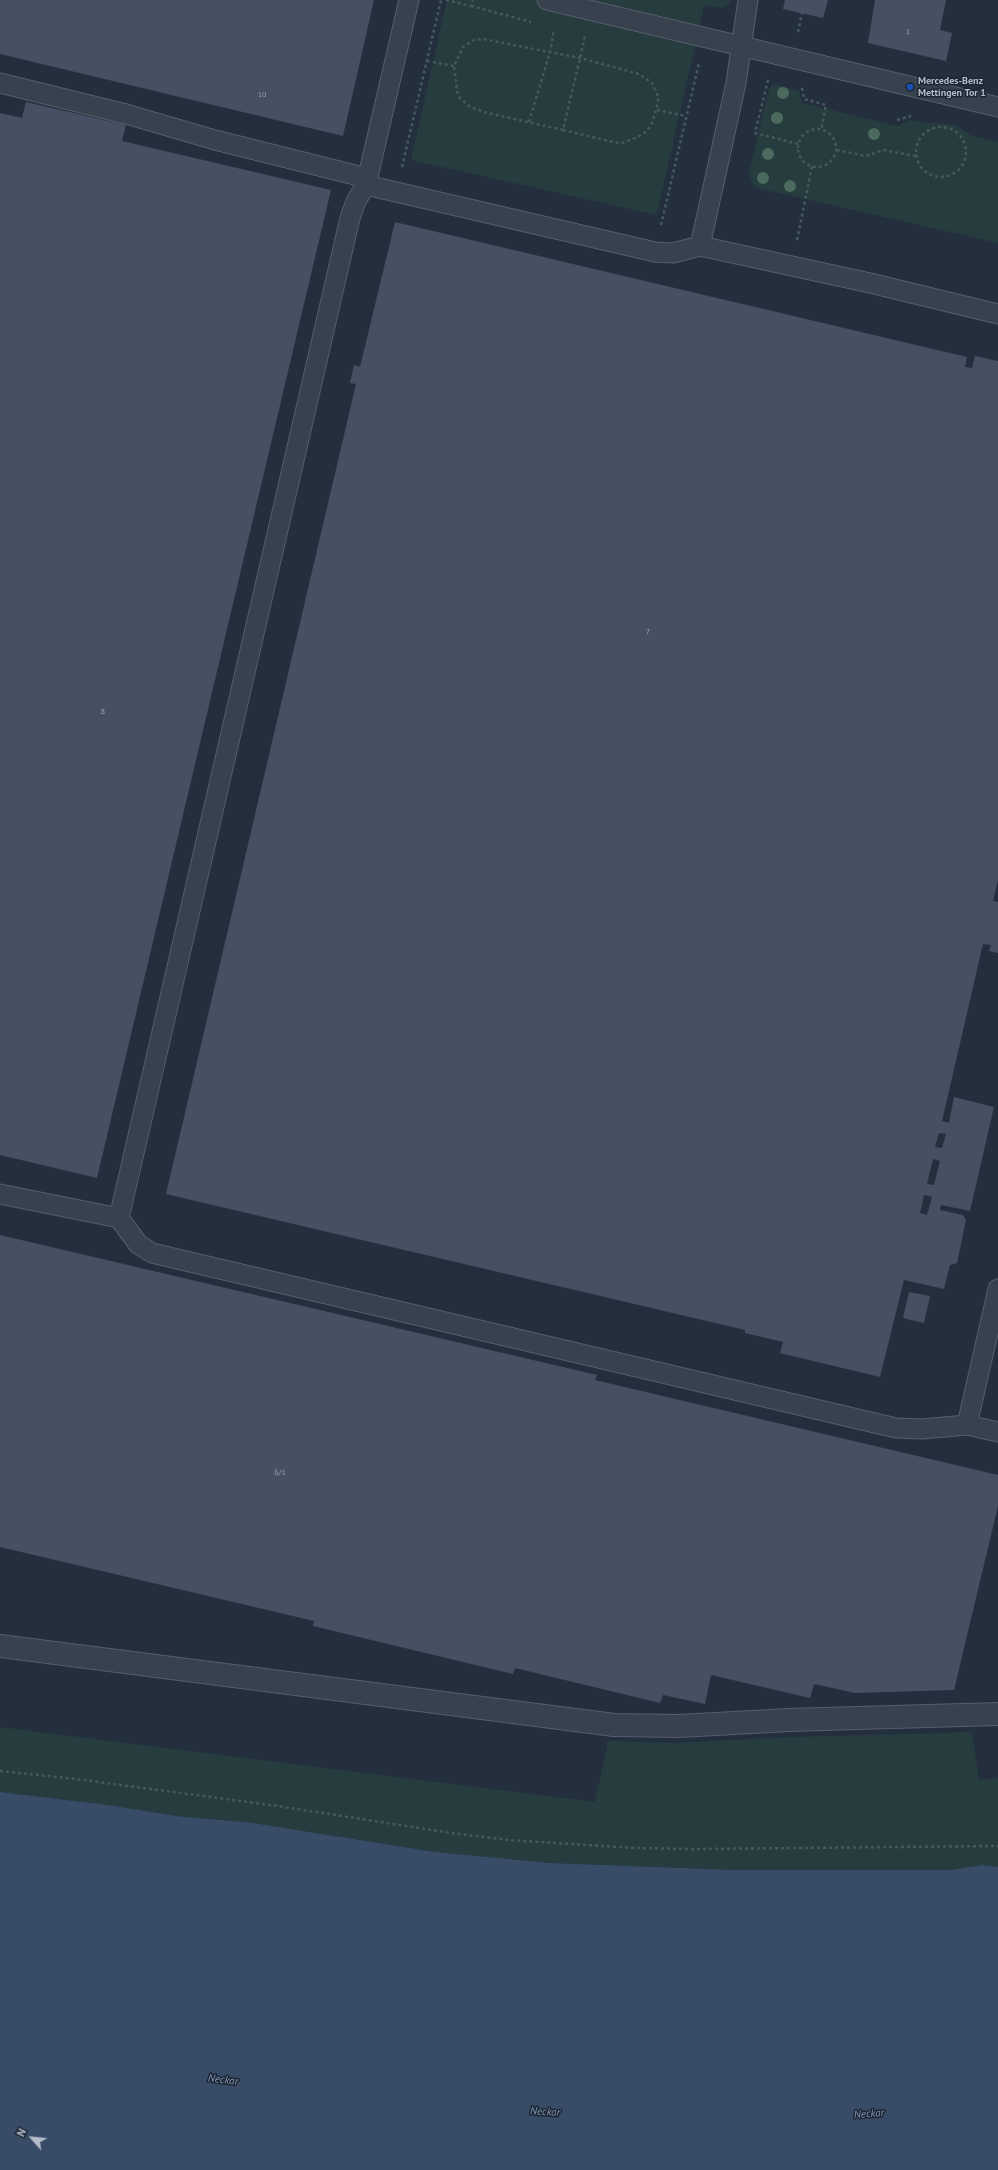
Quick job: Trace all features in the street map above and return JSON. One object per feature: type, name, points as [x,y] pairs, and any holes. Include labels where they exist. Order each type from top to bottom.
[{"type":"street","points":[[0,1646],[614,1725],[679,1726],[789,1720],[998,1714]]},
{"type":"lane","points":[[119,1218],[133,1165],[350,218],[356,200],[367,181],[409,0]]},
{"type":"lane","points":[[547,0],[742,45],[998,107]]},
{"type":"lane","points":[[700,246],[736,83],[748,0]]},
{"type":"lane","points":[[0,83],[126,114],[215,140],[367,181],[396,192],[655,252],[674,253],[700,246],[998,314]]},
{"type":"lane","points":[[0,1194],[119,1218],[138,1244],[152,1253],[896,1428],[922,1429],[967,1425],[998,1432]]},
{"type":"lane","points":[[967,1425],[998,1289]]},
{"type":"path","points":[[396,192],[441,0]]},
{"type":"path","points":[[446,0],[471,6],[472,0]]},
{"type":"path","points":[[529,122],[550,52],[554,28]]},
{"type":"path","points":[[562,130],[586,35]]},
{"type":"path","points":[[482,39],[580,58],[630,71],[646,78],[656,89],[658,96],[657,110],[647,131],[630,141],[613,142],[488,113],[470,107],[460,98],[456,91],[453,74],[454,66],[463,47],[474,40],[482,39]]},
{"type":"path","points":[[655,252],[700,60]]},
{"type":"path","points":[[427,61],[454,66]]},
{"type":"path","points":[[768,79],[755,133],[798,144]]},
{"type":"path","points":[[820,130],[826,104]]},
{"type":"path","points":[[657,110],[686,116]]},
{"type":"path","points":[[897,120],[908,116],[918,117]]},
{"type":"path","points":[[937,126],[957,133],[963,138],[967,150],[966,158],[960,171],[947,177],[927,173],[922,169],[916,156],[916,149],[920,138],[928,130],[937,126]]},
{"type":"path","points":[[820,130],[833,138],[837,150],[829,163],[812,166],[800,157],[798,144],[800,139],[808,132],[820,130]]},
{"type":"path","points":[[837,150],[866,156],[883,150],[916,156]]},
{"type":"path","points":[[792,266],[812,166]]},
{"type":"path","points":[[0,1771],[84,1780],[278,1806],[451,1833],[524,1841],[634,1848],[695,1849],[998,1846]]},
{"type":"green space","points":[[447,0],[730,0],[729,4],[721,8],[704,5],[657,215],[411,160]]},
{"type":"green space","points":[[773,84],[799,91],[802,103],[898,126],[910,120],[924,123],[943,123],[957,126],[970,135],[998,142],[998,243],[757,188],[751,182],[749,172],[769,89]]},
{"type":"green space","points":[[0,1727],[595,1802],[608,1741],[673,1743],[793,1737],[972,1732],[979,1780],[998,1778],[998,1867],[983,1865],[951,1870],[734,1870],[550,1863],[435,1852],[253,1823],[176,1816],[108,1805],[0,1792]]},
{"type":"water","name":"Neckar","points":[[0,1792],[108,1805],[176,1816],[253,1823],[435,1852],[550,1863],[734,1870],[951,1870],[983,1865],[998,1867],[998,2170],[0,2170]]},
{"type":"building","points":[[0,0],[374,0],[343,136],[0,54]]},
{"type":"building","points":[[785,0],[828,0],[823,18],[783,9]]},
{"type":"building","points":[[875,0],[946,0],[940,30],[952,33],[946,61],[868,43]]},
{"type":"building","points":[[26,102],[126,125],[122,141],[331,190],[97,1178],[0,1155],[0,113],[22,118]]},
{"type":"building","points":[[395,222],[967,357],[965,367],[972,368],[975,356],[998,361],[998,880],[993,901],[998,902],[998,953],[989,951],[991,945],[983,944],[942,1121],[949,1123],[954,1097],[994,1107],[970,1211],[941,1205],[940,1210],[963,1215],[966,1220],[957,1263],[950,1265],[944,1289],[904,1280],[880,1377],[780,1353],[783,1342],[745,1333],[745,1330],[166,1194],[356,384],[350,383],[354,365],[360,367]],"holes":[[[939,1133],[946,1134],[942,1148],[935,1147]],[[933,1159],[940,1161],[934,1185],[927,1184]],[[924,1195],[932,1197],[927,1215],[920,1213]]]},
{"type":"building","points":[[0,1235],[597,1375],[595,1380],[998,1475],[998,1506],[954,1690],[855,1693],[814,1684],[810,1698],[711,1675],[705,1704],[663,1695],[660,1703],[515,1668],[513,1674],[313,1626],[314,1621],[0,1547]]},
{"type":"building","points":[[909,1292],[930,1296],[924,1323],[903,1318]]},
{"type":"place","name":"Mercedes-Benz Mettingen Tor 1","points":[[910,87]]}]
